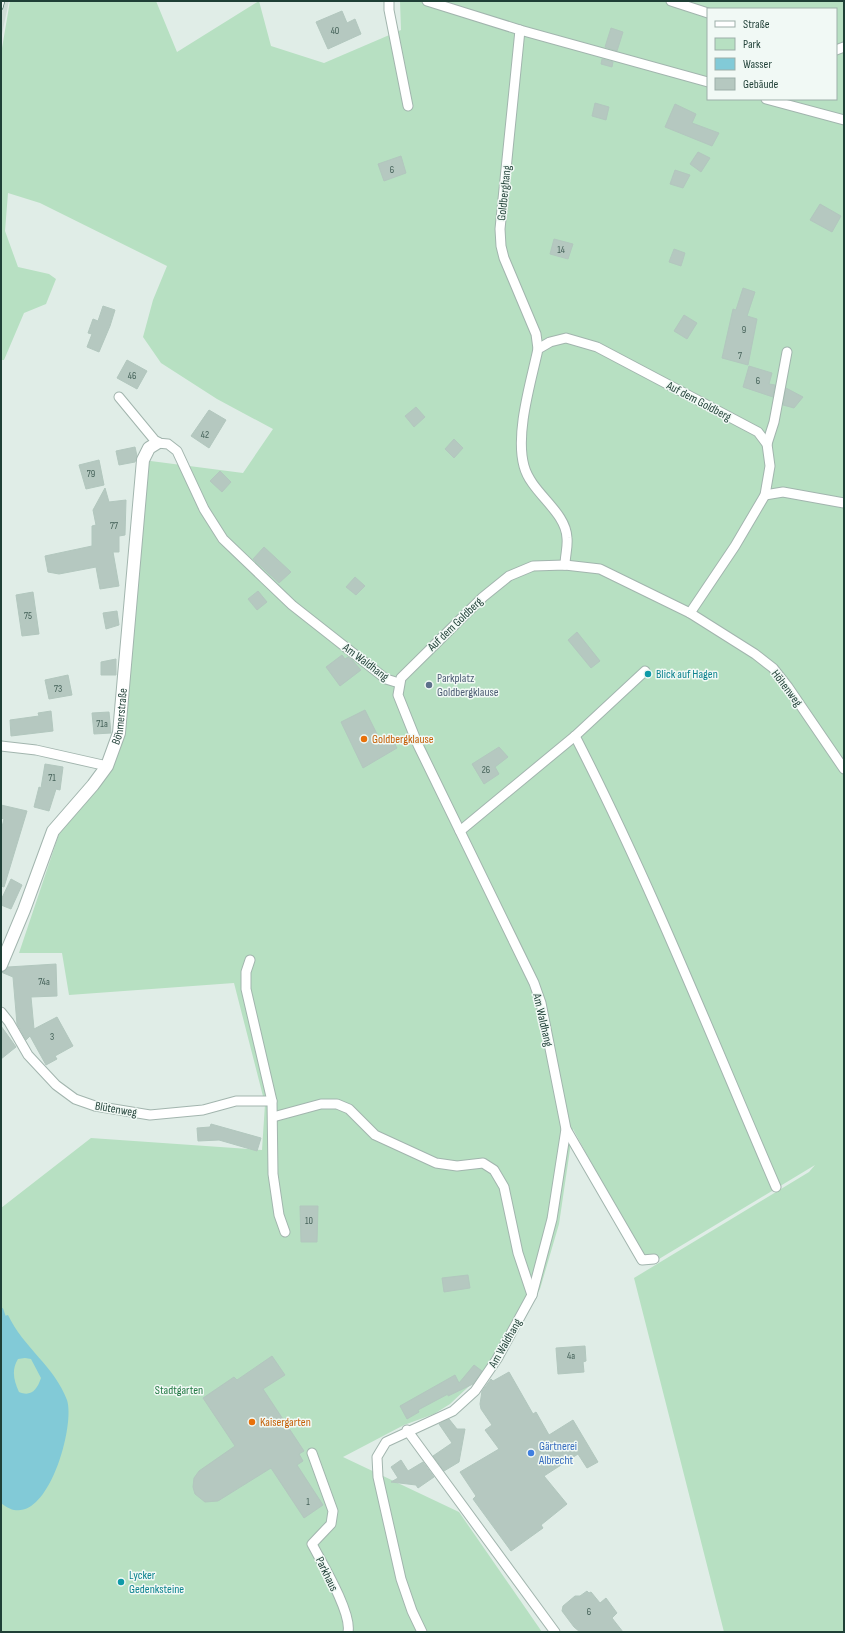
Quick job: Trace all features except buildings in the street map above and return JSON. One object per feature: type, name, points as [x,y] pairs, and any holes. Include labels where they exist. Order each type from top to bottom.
[{"type":"street","name":"Böhmerstraße","points":[[1,965],[24,910],[53,831],[93,785],[107,766],[119,733],[143,460],[149,448],[157,443]]},
{"type":"lane","points":[[389,1],[389,10],[408,106]]},
{"type":"lane","points":[[427,1],[520,30],[707,82]]},
{"type":"lane","points":[[671,1],[707,14]]},
{"type":"lane","name":"Goldberghang","points":[[520,30],[500,229],[501,246],[536,334],[538,349]]},
{"type":"lane","points":[[770,100],[844,120]]},
{"type":"lane","name":"Auf dem Goldberg","points":[[538,349],[550,342],[566,338],[597,347],[758,432],[767,444]]},
{"type":"lane","points":[[538,349],[522,430],[524,466],[533,486],[555,511],[563,524],[567,537],[565,565]]},
{"type":"lane","points":[[690,613],[735,546],[765,495],[770,466],[767,444],[774,422],[787,352]]},
{"type":"lane","points":[[120,397],[157,443]]},
{"type":"lane","name":"Am Waldhang","points":[[157,443],[168,444],[177,451],[213,525],[223,539],[292,605],[386,679],[399,683],[398,695],[418,745],[534,983],[542,1003],[566,1129],[552,1219],[532,1295],[497,1360],[475,1390],[453,1410],[407,1430],[386,1442],[377,1457],[378,1477],[401,1579],[412,1611],[422,1632]]},
{"type":"lane","points":[[765,495],[783,492],[844,502]]},
{"type":"lane","name":"Auf dem Goldberg","points":[[399,683],[405,672],[483,597],[509,576],[533,566],[565,565],[600,569],[690,613]]},
{"type":"lane","name":"Höhenweg","points":[[690,613],[755,654],[773,668],[788,687],[844,769]]},
{"type":"lane","points":[[460,831],[575,736],[645,671]]},
{"type":"lane","points":[[575,736],[607,798],[645,882],[776,1187]]},
{"type":"lane","points":[[1,746],[36,750],[107,766]]},
{"type":"lane","points":[[250,960],[246,972],[246,989],[272,1101],[273,1174],[279,1215],[285,1232]]},
{"type":"lane","name":"Blütenweg","points":[[1,1012],[9,1022],[28,1054],[56,1085],[75,1099],[95,1106],[150,1115],[203,1110],[236,1101],[272,1101]]},
{"type":"lane","points":[[273,1116],[321,1104],[337,1104],[349,1109],[375,1135],[436,1163],[457,1166],[482,1163],[494,1170],[504,1187],[518,1252],[532,1295]]},
{"type":"lane","points":[[566,1129],[642,1260],[654,1259]]},
{"type":"lane","points":[[407,1430],[555,1632]]},
{"type":"lane","name":"Parkhaus","points":[[312,1453],[334,1511],[331,1524],[312,1544],[346,1612],[350,1625],[348,1632]]},
{"type":"shaded area","points":[[1,1],[9,1],[1,39]]},
{"type":"green space","name":"Stadtgarten","points":[[10,1],[156,1],[177,52],[259,1],[271,46],[324,63],[401,30],[400,1],[844,1],[844,1632],[724,1632],[634,1278],[809,1172],[815,1165],[649,1265],[573,1129],[559,1224],[540,1289],[498,1359],[450,1404],[434,1414],[404,1425],[343,1457],[459,1512],[542,1632],[1,1632],[1,1208],[91,1138],[262,1150],[265,1104],[234,983],[69,995],[62,953],[19,953],[60,831],[117,756],[143,460],[243,473],[273,429],[217,399],[161,363],[143,337],[153,300],[167,266],[40,203],[8,193],[5,231],[18,267],[49,274],[56,279],[46,304],[24,313],[4,360],[1,360],[1,54]]},
{"type":"water","points":[[8,1315],[22,1337],[55,1377],[67,1400],[69,1414],[67,1433],[54,1476],[43,1494],[31,1506],[17,1510],[1,1503],[1,1317]],"holes":[[[18,1359],[31,1359],[41,1378],[38,1386],[27,1394],[19,1392],[14,1376],[14,1367]]]},
{"type":"waterway","points":[[1,1310],[3,1316]]},
{"type":"railway","points":[[1,8],[3,1]]},
{"type":"place","name":"Blick auf Hagen","points":[[648,674]]},
{"type":"place","name":"Parkplatz Goldbergklause","points":[[429,685]]},
{"type":"place","name":"Goldbergklause","points":[[364,739]]},
{"type":"place","name":"Kaisergarten","points":[[252,1422]]},
{"type":"place","name":"Gärtnerei Albrecht","points":[[531,1453]]},
{"type":"place","name":"Lycker Gedenksteine","points":[[121,1582]]}]
